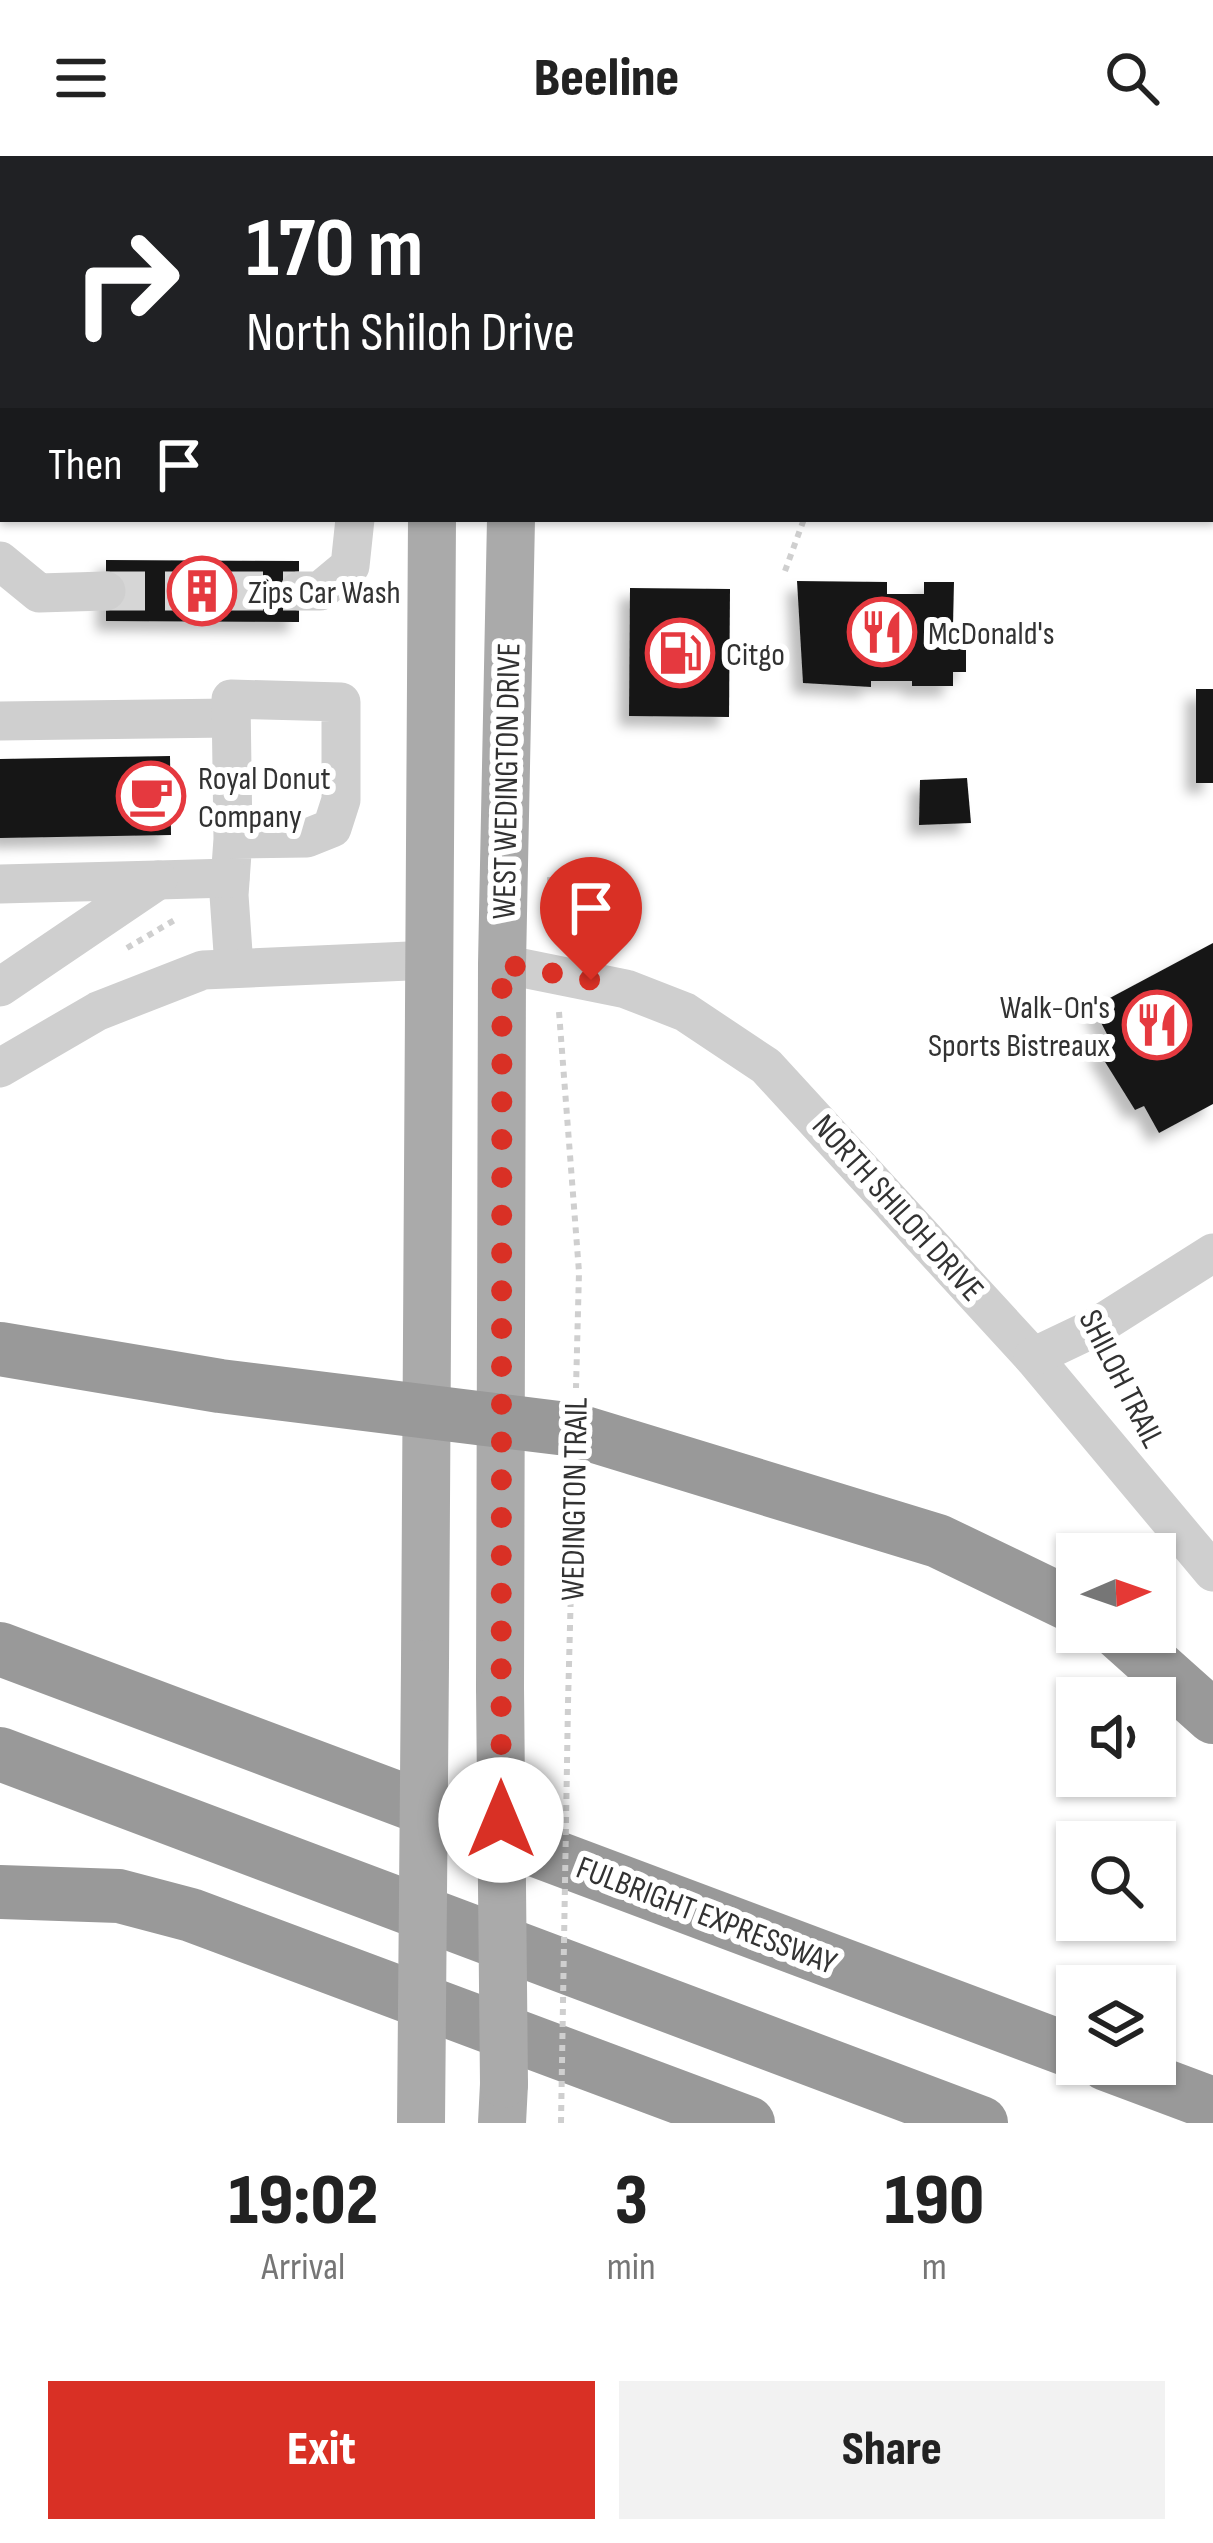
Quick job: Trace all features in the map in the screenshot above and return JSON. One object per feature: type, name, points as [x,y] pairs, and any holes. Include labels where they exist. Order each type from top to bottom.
[{"type":"highway","points":[[0,1349],[220,1386],[575,1430],[938,1541],[1056,1598]]},
{"type":"highway","name":"FULBRIGHT EXPRESSWAY","points":[[0,1648],[1056,2045]]},
{"type":"highway","points":[[1141,1653],[1213,1717]]},
{"type":"highway","points":[[0,1754],[981,2123]]},
{"type":"highway","points":[[0,1892],[119,1896],[191,1915],[748,2123]]},
{"type":"highway","points":[[1162,2085],[1213,2104]]},
{"type":"main road","points":[[421,2123],[432,522]]},
{"type":"main road","name":"WEST WEDINGTON DRIVE","points":[[503,2104],[502,964],[511,522]]},
{"type":"street","points":[[299,591],[320,591],[350,566],[355,522]]},
{"type":"street","points":[[0,562],[39,593],[106,591]]},
{"type":"street","points":[[0,884],[158,880],[231,859],[307,838],[332,828],[341,800],[341,702],[231,699],[229,718],[231,859],[234,968]]},
{"type":"street","points":[[0,721],[229,718]]},
{"type":"street","points":[[0,987],[158,880]]},
{"type":"street","points":[[0,1068],[98,1011],[169,981],[234,968],[432,960]]},
{"type":"street","name":"NORTH SHILOH DRIVE","points":[[502,964],[556,971],[686,1012],[766,1066],[1033,1357],[1213,1572]]},
{"type":"street","points":[[1033,1357],[1096,1327],[1213,1253]]},
{"type":"path","points":[[785,571],[803,522]]},
{"type":"path","name":"WEDINGTON TRAIL","points":[[550,877],[579,1272],[561,2123]]},
{"type":"path","name":"SHILOH TRAIL","points":[[1096,1327],[1155,1446]]},
{"type":"building","name":"Zips Car Wash","points":[[106,560],[299,561],[299,622],[106,621]]},
{"type":"building","name":"McDonald's","points":[[797,581],[887,582],[887,594],[924,594],[924,582],[954,582],[953,625],[966,625],[966,672],[953,672],[953,686],[912,686],[912,681],[871,681],[871,687],[803,683]]},
{"type":"building","name":"Citgo","points":[[630,588],[730,589],[729,717],[629,716]]},
{"type":"building","points":[[1196,689],[1213,689],[1213,783],[1196,783]]},
{"type":"building","points":[[170,756],[171,835],[0,838],[0,759]]},
{"type":"building","points":[[967,778],[971,823],[919,825],[920,780]]},
{"type":"building","name":"Walk-On's Sports Bistreaux","points":[[1213,943],[1213,1104],[1159,1133],[1144,1106],[1135,1110],[1097,1049],[1111,1042],[1093,1007]]},
{"type":"tunnel","points":[[106,591],[299,591]]},
{"type":"place","name":"Zips Car Wash","points":[[202,591]]},
{"type":"place","name":"McDonald's","points":[[882,632]]},
{"type":"place","name":"Citgo","points":[[680,653]]},
{"type":"place","name":"Royal Donut Company","points":[[151,796]]},
{"type":"place","name":"Walk-On's Sports Bistreaux","points":[[1157,1025]]},
{"type":"route","points":[[501,1820],[502,964],[591,980]]}]
